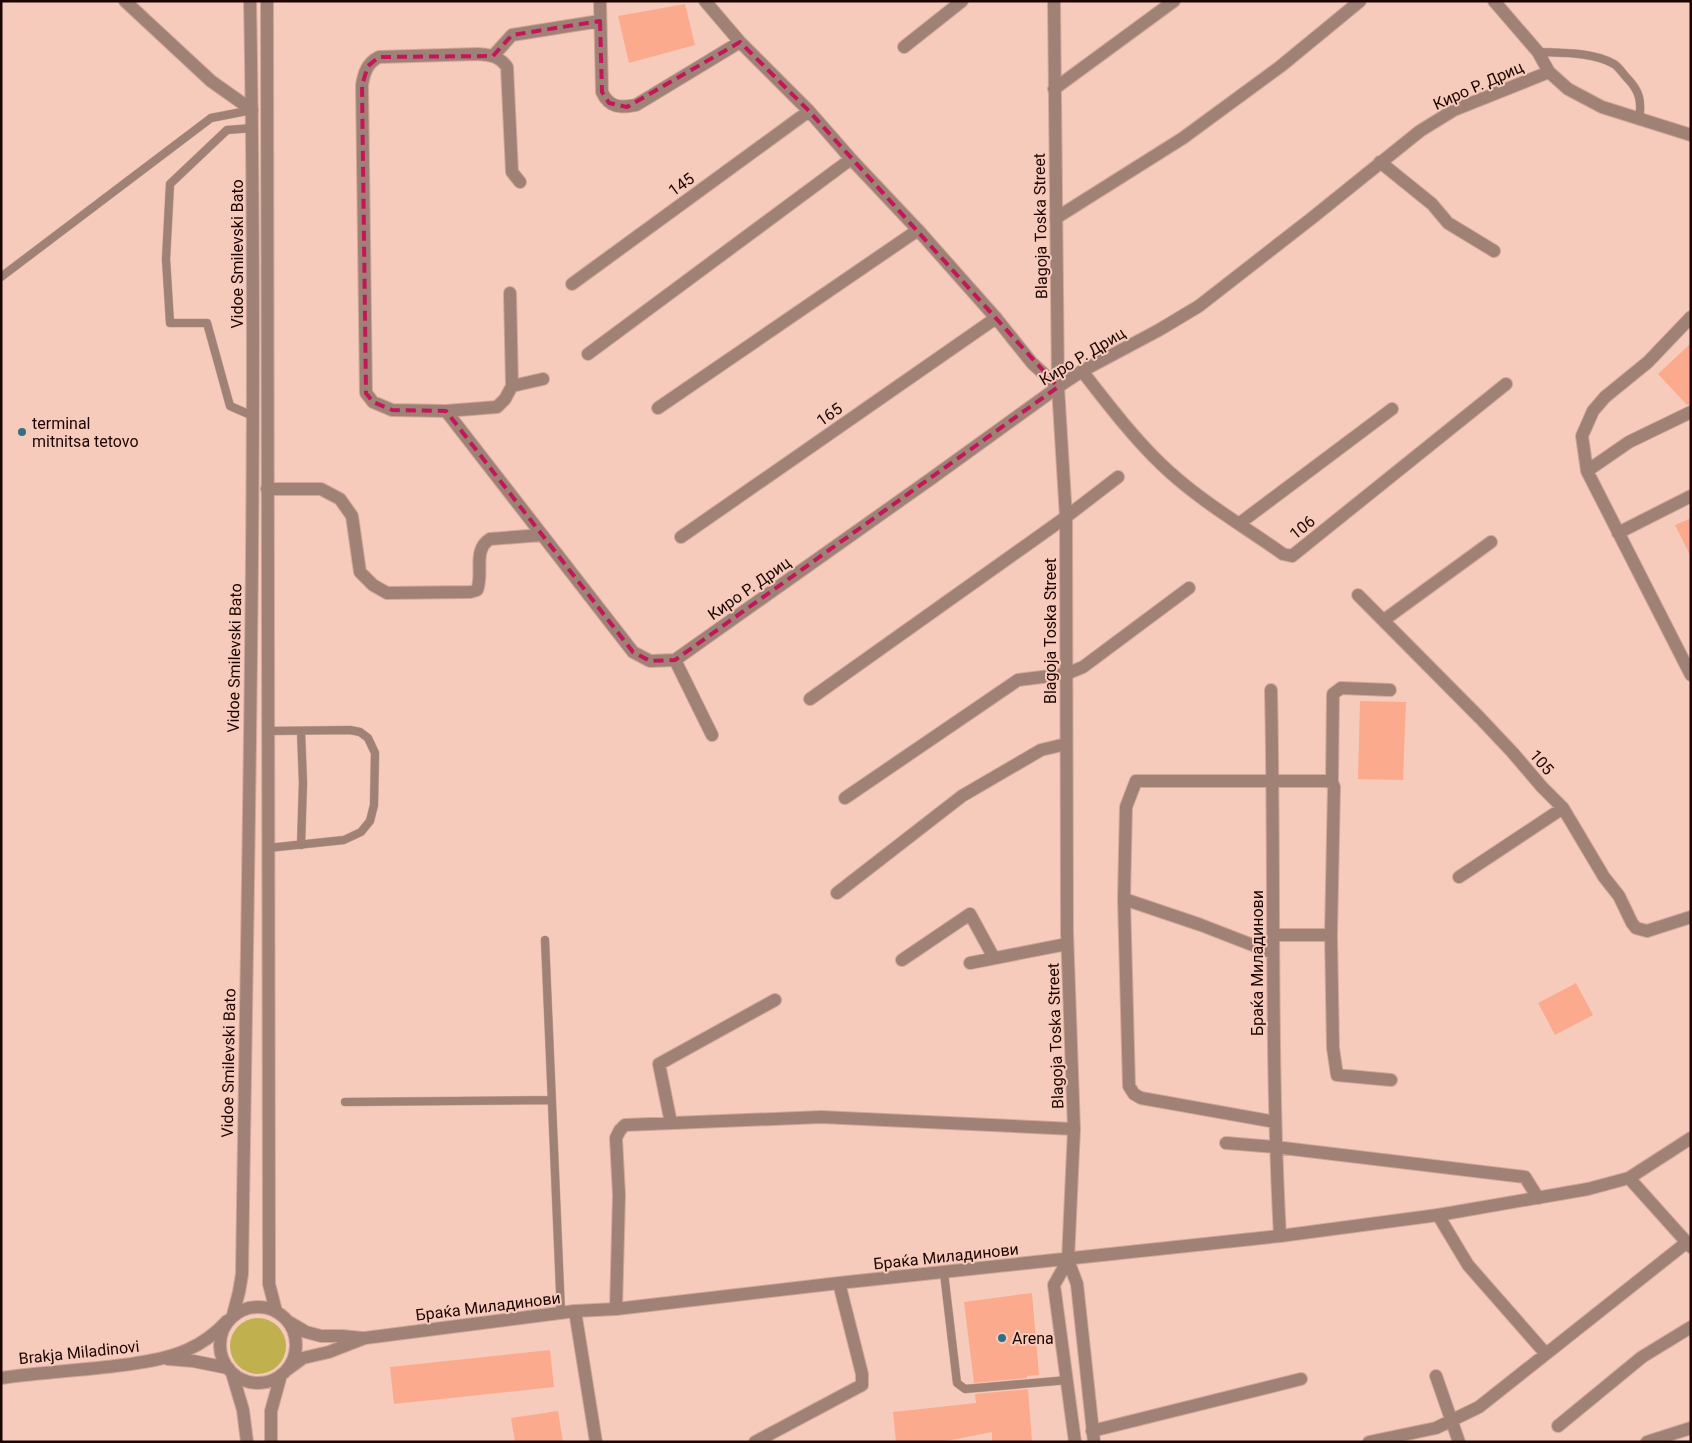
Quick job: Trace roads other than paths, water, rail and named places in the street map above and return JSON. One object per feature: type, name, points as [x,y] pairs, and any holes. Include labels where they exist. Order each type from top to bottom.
[{"type":"street","points":[[125,1],[211,81],[252,110]]},
{"type":"street","name":"Vidoe Smilevski Bato","points":[[230,1318],[240,1292],[242,1274],[253,416],[253,128],[250,1]]},
{"type":"street","name":"Vidoe Smilevski Bato","points":[[267,1],[269,1261],[270,1284],[276,1311]]},
{"type":"street","points":[[600,1],[602,92],[609,103],[617,107],[636,105],[740,42]]},
{"type":"street","points":[[705,1],[740,42],[809,111],[850,159],[918,230],[996,318],[1032,363],[1058,387]]},
{"type":"street","points":[[904,47],[962,1]]},
{"type":"street","name":"Blagoja Toska Street","points":[[1054,1],[1058,387],[1066,517],[1067,944],[1074,1130],[1068,1260],[1077,1284],[1093,1437]]},
{"type":"street","points":[[1054,89],[1174,1]]},
{"type":"street","points":[[1056,218],[1183,138],[1281,66],[1360,1]]},
{"type":"street","points":[[1494,1],[1538,52],[1549,72],[1568,89],[1593,102],[1639,120],[1691,135]]},
{"type":"street","points":[[493,56],[512,35],[600,21]]},
{"type":"street","points":[[510,293],[512,386],[505,399],[497,407],[446,412],[392,410],[373,402],[366,392],[362,85],[368,66],[379,57],[478,54],[493,56],[502,61],[507,67],[512,172],[520,182]]},
{"type":"street","name":"Киро Р. Дриц","points":[[675,660],[1058,387],[1082,371],[1159,330],[1199,306],[1420,131],[1454,110],[1549,72]]},
{"type":"street","name":"145","points":[[572,284],[809,111]]},
{"type":"street","points":[[588,354],[850,159]]},
{"type":"street","points":[[1380,162],[1432,204],[1448,223],[1494,251]]},
{"type":"street","points":[[658,408],[918,230]]},
{"type":"street","points":[[1691,317],[1648,362],[1605,397],[1593,411],[1582,436],[1587,471],[1691,675]]},
{"type":"street","name":"165","points":[[681,537],[996,318]]},
{"type":"street","name":"106","points":[[1082,371],[1113,410],[1161,464],[1204,500],[1283,554],[1292,556],[1506,384]]},
{"type":"street","points":[[512,386],[543,378]]},
{"type":"street","points":[[1240,523],[1392,410]]},
{"type":"street","points":[[446,412],[633,652],[650,661],[675,660],[712,735]]},
{"type":"street","points":[[1587,471],[1629,442],[1691,412]]},
{"type":"street","points":[[810,699],[1066,517],[1118,477]]},
{"type":"street","points":[[267,490],[321,489],[340,499],[352,516],[360,572],[373,585],[387,593],[470,592],[476,590],[479,583],[480,551],[484,543],[490,539],[542,535]]},
{"type":"street","points":[[1618,533],[1691,496]]},
{"type":"street","points":[[1384,620],[1491,542]]},
{"type":"street","points":[[845,798],[1018,680],[1066,674],[1083,667],[1107,651],[1189,588]]},
{"type":"street","name":"105","points":[[1358,595],[1480,718],[1563,808],[1604,877],[1619,896],[1636,928],[1647,931],[1691,917]]},
{"type":"street","points":[[1390,690],[1341,688],[1333,694],[1332,782],[1334,787],[1331,936],[1333,1048],[1337,1075],[1391,1080]]},
{"type":"street","name":"Браќа Миладинови","points":[[1271,690],[1275,1147],[1280,1236]]},
{"type":"street","points":[[837,893],[962,796],[1041,750],[1066,744]]},
{"type":"street","points":[[1275,1122],[1141,1098],[1134,1094],[1129,1086],[1124,899],[1126,807],[1136,781],[1332,782]]},
{"type":"street","points":[[1459,877],[1563,808]]},
{"type":"street","points":[[1124,899],[1201,925],[1272,953]]},
{"type":"street","points":[[902,960],[970,914],[994,958]]},
{"type":"street","points":[[1274,935],[1331,936]]},
{"type":"street","points":[[970,963],[1067,944]]},
{"type":"street","points":[[671,1123],[658,1064],[775,1000]]},
{"type":"street","points":[[616,1309],[619,1195],[616,1138],[625,1125],[821,1117],[1074,1130]]},
{"type":"street","name":"Браќа Миладинови","points":[[365,1338],[575,1311],[616,1309],[839,1283],[1068,1260],[1280,1236],[1438,1215],[1538,1198],[1629,1178],[1691,1138]]},
{"type":"street","points":[[1226,1143],[1275,1147],[1525,1177],[1538,1198]]},
{"type":"street","points":[[1369,1442],[1436,1428],[1479,1407],[1688,1245],[1629,1178]]},
{"type":"street","points":[[1438,1215],[1468,1265],[1546,1354]]},
{"type":"street","name":"Blagoja Toska Street","points":[[1068,1260],[1054,1284],[1075,1442]]},
{"type":"street","points":[[755,1442],[862,1385],[862,1374],[839,1283]]},
{"type":"street","points":[[161,1359],[186,1350],[203,1341],[216,1332],[230,1318],[247,1308],[262,1306],[276,1311],[289,1322],[306,1332],[321,1336],[365,1338]]},
{"type":"street","points":[[575,1311],[596,1442]]},
{"type":"street","points":[[230,1318],[222,1332],[219,1345],[222,1358],[230,1371],[244,1410],[247,1442]]},
{"type":"street","points":[[271,1442],[271,1411],[284,1372],[292,1362],[296,1345],[296,1337],[289,1322]]},
{"type":"street","points":[[1558,1426],[1642,1357],[1691,1327]]},
{"type":"street","points":[[161,1359],[193,1361],[230,1371],[241,1380],[251,1383],[262,1383],[272,1380],[303,1358],[328,1352],[365,1338]]},
{"type":"street","name":"Brakja Miladinovi","points":[[1,1378],[161,1359]]},
{"type":"street","points":[[1436,1376],[1459,1442]]},
{"type":"street","points":[[1093,1437],[1301,1379]]},
{"type":"street","points":[[1647,1442],[1691,1428]]},
{"type":"lane","points":[[1538,52],[1588,55],[1614,65],[1640,94],[1642,106],[1639,120]]},
{"type":"lane","points":[[1,276],[211,118],[252,110]]},
{"type":"lane","points":[[253,128],[227,130],[170,184],[166,258],[170,323],[207,323],[230,406],[253,416]]},
{"type":"lane","points":[[300,730],[303,783],[301,845]]},
{"type":"lane","points":[[268,731],[350,730],[360,732],[368,738],[375,753],[374,805],[370,821],[361,832],[344,840],[268,848]]},
{"type":"lane","points":[[546,940],[561,1313]]},
{"type":"lane","points":[[345,1102],[552,1100]]},
{"type":"lane","points":[[944,1273],[957,1383],[965,1389],[1068,1380]]},
{"type":"place","name":"terminal mitnitsa tetovo","points":[[22,432]]},
{"type":"place","name":"Arena","points":[[1002,1338]]}]
